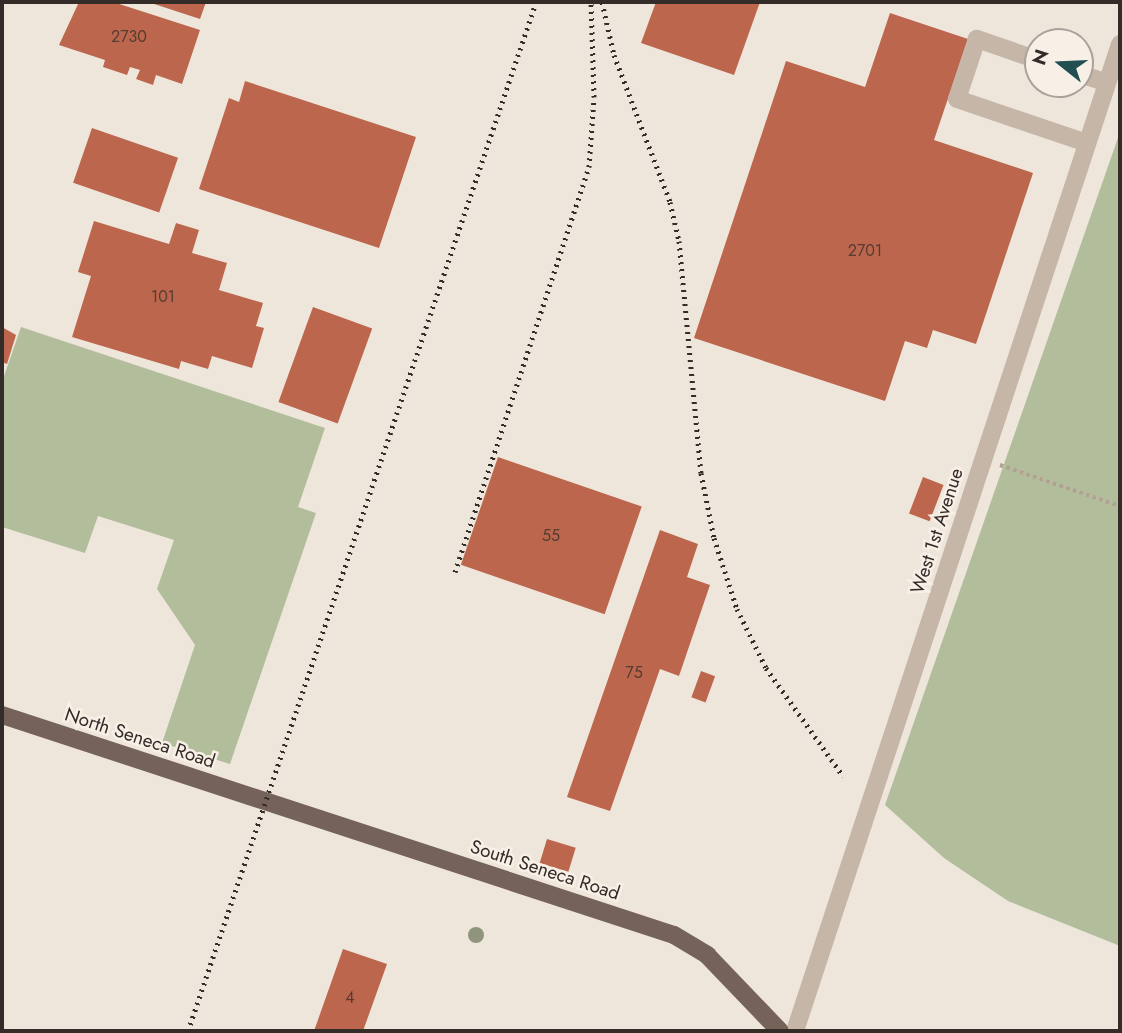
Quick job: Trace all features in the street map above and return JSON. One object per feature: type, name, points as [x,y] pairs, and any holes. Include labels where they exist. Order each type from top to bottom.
[{"type":"main road","name":"North Seneca Road","points":[[2,715],[266,801]]},
{"type":"main road","name":"South Seneca Road","points":[[266,801],[674,935],[707,955],[780,1031]]},
{"type":"lane","points":[[1024,55],[977,39],[957,99],[1087,143]]},
{"type":"lane","name":"West 1st Avenue","points":[[795,1031],[1120,44]]},
{"type":"lane","points":[[1094,79],[1107,83]]},
{"type":"path","points":[[983,459],[1120,506]]},
{"type":"green space","points":[[1120,132],[1120,946],[1008,901],[944,858],[885,805]]},
{"type":"green space","points":[[21,327],[325,428],[298,507],[316,513],[230,764],[162,743],[195,645],[157,589],[174,540],[98,516],[85,553],[2,527],[2,382]]},
{"type":"building","points":[[79,2],[113,2],[200,30],[182,84],[156,75],[153,85],[136,79],[140,70],[130,67],[127,75],[103,67],[105,60],[59,45]]},
{"type":"building","points":[[148,2],[206,2],[200,19]]},
{"type":"building","points":[[656,2],[760,2],[734,75],[641,43]]},
{"type":"building","points":[[890,13],[968,39],[934,140],[1033,173],[976,344],[933,330],[927,348],[905,341],[885,401],[694,338],[786,61],[865,87]]},
{"type":"building","points":[[245,81],[416,137],[379,248],[199,189],[229,98],[239,102]]},
{"type":"building","points":[[92,128],[178,158],[159,212],[73,183]]},
{"type":"building","points":[[94,221],[169,244],[176,223],[199,230],[192,253],[227,263],[219,290],[263,303],[256,326],[264,328],[252,368],[212,356],[208,369],[181,361],[179,369],[72,337],[91,276],[78,272]]},
{"type":"building","points":[[313,307],[372,329],[338,423],[278,402]]},
{"type":"building","points":[[2,327],[16,335],[7,364],[2,362]]},
{"type":"building","points":[[498,457],[642,506],[605,614],[461,565]]},
{"type":"building","points":[[923,477],[944,485],[930,521],[909,513]]},
{"type":"building","points":[[660,530],[698,544],[687,577],[710,585],[679,676],[660,669],[610,811],[567,797]]},
{"type":"building","points":[[701,671],[715,676],[706,702],[691,697]]},
{"type":"building","points":[[547,839],[576,848],[568,872],[540,863]]},
{"type":"building","points":[[343,949],[387,964],[363,1031],[314,1031]]},
{"type":"railway","points":[[188,1031],[536,2]]},
{"type":"railway","points":[[455,572],[589,167],[594,97],[591,2]]},
{"type":"railway","points":[[602,2],[614,55],[670,202],[679,241],[701,473],[714,538],[737,609],[766,668],[843,776]]}]
